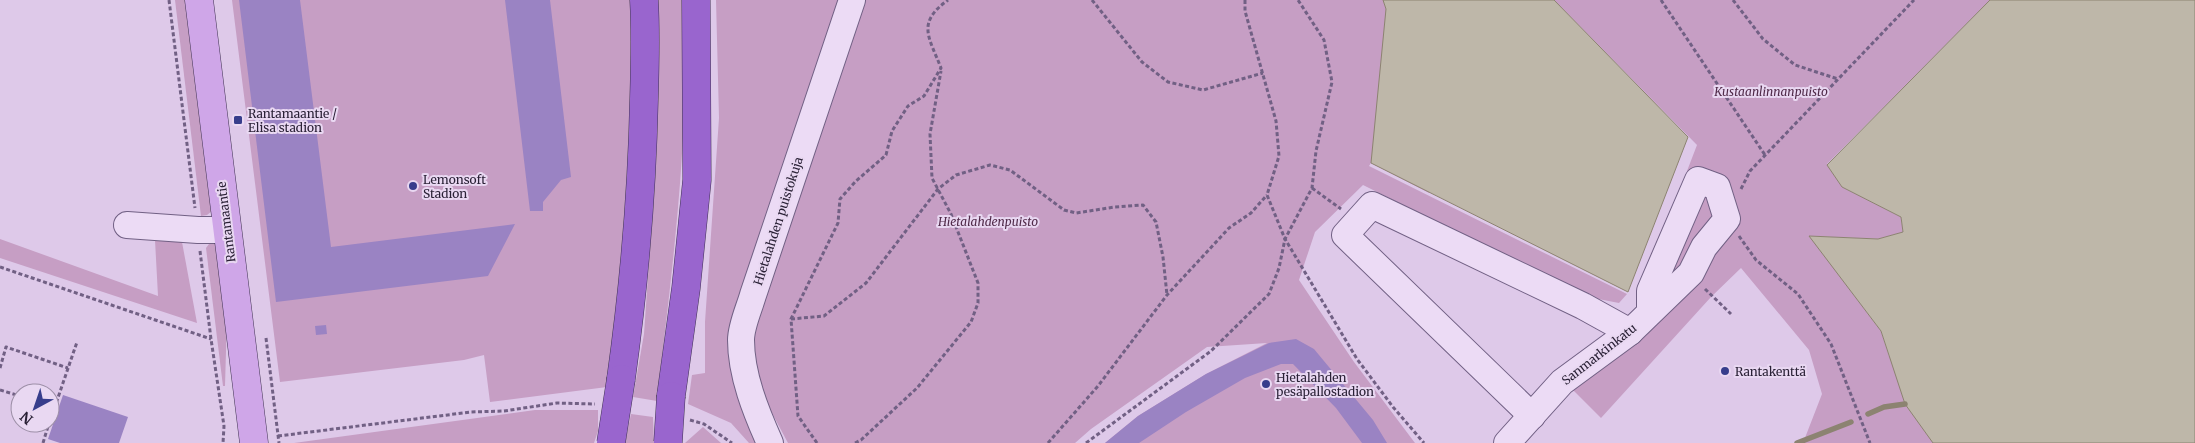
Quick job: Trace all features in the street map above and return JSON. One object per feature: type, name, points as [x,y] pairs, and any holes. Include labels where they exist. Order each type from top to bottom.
[{"type":"highway","points":[[611,443],[631,312],[640,197],[644,115],[644,0]]},
{"type":"highway","points":[[668,443],[676,407],[697,180],[696,0]]},
{"type":"main road","name":"Rantamaantie","points":[[199,0],[226,230],[266,440]]},
{"type":"street","name":"Hietalahden puistokuja","points":[[770,443],[756,410],[745,369],[741,339],[753,295],[852,0]]},
{"type":"street","points":[[1650,312],[1650,291],[1698,180],[1717,187],[1727,219]]},
{"type":"street","points":[[1532,416],[1345,235],[1372,205],[1583,306],[1630,332]]},
{"type":"street","name":"Sanmarkinkatu","points":[[1507,443],[1562,382],[1630,332],[1691,273],[1704,247],[1727,219]]},
{"type":"street","points":[[127,225],[226,230]]},
{"type":"path","points":[[855,443],[861,440],[917,388],[971,322],[978,302],[978,283],[951,214],[932,178],[930,134],[941,68],[928,31],[928,20],[938,7],[948,0]]},
{"type":"path","points":[[1092,0],[1142,62],[1168,82],[1204,90],[1263,73]]},
{"type":"path","points":[[1048,443],[1098,386],[1167,295],[1229,228],[1251,213],[1267,194],[1279,156],[1276,121],[1245,11],[1245,0]]},
{"type":"path","points":[[1086,443],[1211,351],[1269,294],[1279,268],[1285,239],[1312,188],[1316,151],[1332,82],[1324,40],[1298,0]]},
{"type":"path","points":[[1661,0],[1765,155]]},
{"type":"path","points":[[1734,0],[1763,39],[1795,65],[1838,79]]},
{"type":"path","points":[[1870,443],[1831,344],[1798,294],[1756,260],[1727,219],[1750,170],[1914,0]]},
{"type":"path","points":[[817,443],[798,416],[791,320],[838,223],[840,198],[886,155],[892,130],[908,106],[924,96],[941,68]]},
{"type":"path","points":[[791,320],[824,316],[866,282],[938,189],[956,175],[990,166],[1010,170],[1064,210],[1076,212],[1143,205],[1156,222],[1163,257],[1167,295]]},
{"type":"path","points":[[1312,188],[1358,221]]},
{"type":"path","points":[[1267,194],[1285,239],[1357,359],[1393,407],[1424,443]]},
{"type":"path","points":[[0,267],[211,339]]},
{"type":"path","points":[[1691,273],[1711,297],[1731,314]]},
{"type":"path","points":[[60,391],[77,342]]},
{"type":"path","points":[[0,368],[6,347],[68,368]]},
{"type":"path","points":[[266,440],[471,412],[504,411],[557,403],[604,404]]},
{"type":"path","points":[[676,407],[732,443]]},
{"type":"green space","points":[[175,0],[189,0],[212,211],[207,215],[201,216]]},
{"type":"green space","name":"Lemonsoft Stadion","points":[[232,0],[633,0],[632,140],[627,225],[607,387],[490,402],[484,355],[464,360],[280,382]]},
{"type":"green space","points":[[657,0],[683,0],[685,50],[679,201],[657,401],[633,397],[644,334],[654,189]]},
{"type":"green space","name":"Hietalahdenpuisto","points":[[716,0],[1426,0],[1429,193],[1371,163],[1369,166],[1627,294],[1619,303],[1588,297],[1363,185],[1315,232],[1299,280],[1354,362],[1415,443],[1105,443],[1138,416],[1206,374],[1267,343],[1207,347],[1091,429],[1075,443],[788,443],[765,400],[763,443],[749,443],[731,423],[688,404],[692,375],[705,373],[705,322],[719,118]]},
{"type":"green space","name":"Kustaanlinnanpuisto","points":[[1554,0],[1990,0],[1827,164],[1842,187],[1901,217],[1903,232],[1878,239],[1810,236],[1881,331],[1889,356],[1995,443],[1803,443],[1822,394],[1809,350],[1741,268],[1711,297],[1601,418],[1573,390],[1721,242],[1722,185],[1687,171],[1697,145]]},
{"type":"green space","points":[[1700,186],[1720,219],[1656,296]]},
{"type":"green space","points":[[0,239],[158,296],[155,240],[182,242],[197,323],[0,258]]},
{"type":"green space","points":[[209,244],[215,244],[221,250],[227,316],[225,386],[223,386],[206,248]]},
{"type":"green space","points":[[535,410],[598,410],[598,431],[594,443],[294,443]]},
{"type":"green space","points":[[631,414],[653,417],[654,443],[625,443]]},
{"type":"green space","points":[[703,427],[721,443],[685,443]]},
{"type":"shaded area","points":[[1383,0],[1554,0],[1688,137],[1628,292],[1371,163],[1386,9]]},
{"type":"shaded area","points":[[1990,0],[2195,0],[2195,443],[1933,443],[1905,404],[1881,331],[1809,236],[1878,239],[1903,232],[1901,217],[1842,187],[1827,165]]},
{"type":"building","points":[[239,0],[300,0],[331,247],[515,224],[488,276],[276,302]]},
{"type":"building","points":[[505,0],[550,0],[571,177],[561,180],[543,202],[543,211],[530,211]]},
{"type":"building","points":[[326,325],[327,334],[316,335],[315,326]]},
{"type":"building","points":[[1296,339],[1314,349],[1373,420],[1387,443],[1362,443],[1336,408],[1293,364],[1281,364],[1245,378],[1186,412],[1139,443],[1105,443],[1138,416],[1206,374],[1269,343]]},
{"type":"building","points":[[63,395],[128,417],[119,443],[60,443],[48,439],[50,433],[60,433],[60,404]]},
{"type":"waterway","points":[[1868,414],[1884,407],[1905,404]]},
{"type":"waterway","points":[[1797,443],[1851,422]]},
{"type":"place","name":"Rantamaantie / Elisa stadion","points":[[238,120]]},
{"type":"place","name":"Lemonsoft Stadion","points":[[413,186]]},
{"type":"place","name":"Rantakenttä","points":[[1725,371]]},
{"type":"place","name":"Hietalahden pesäpallostadion","points":[[1266,384]]}]
